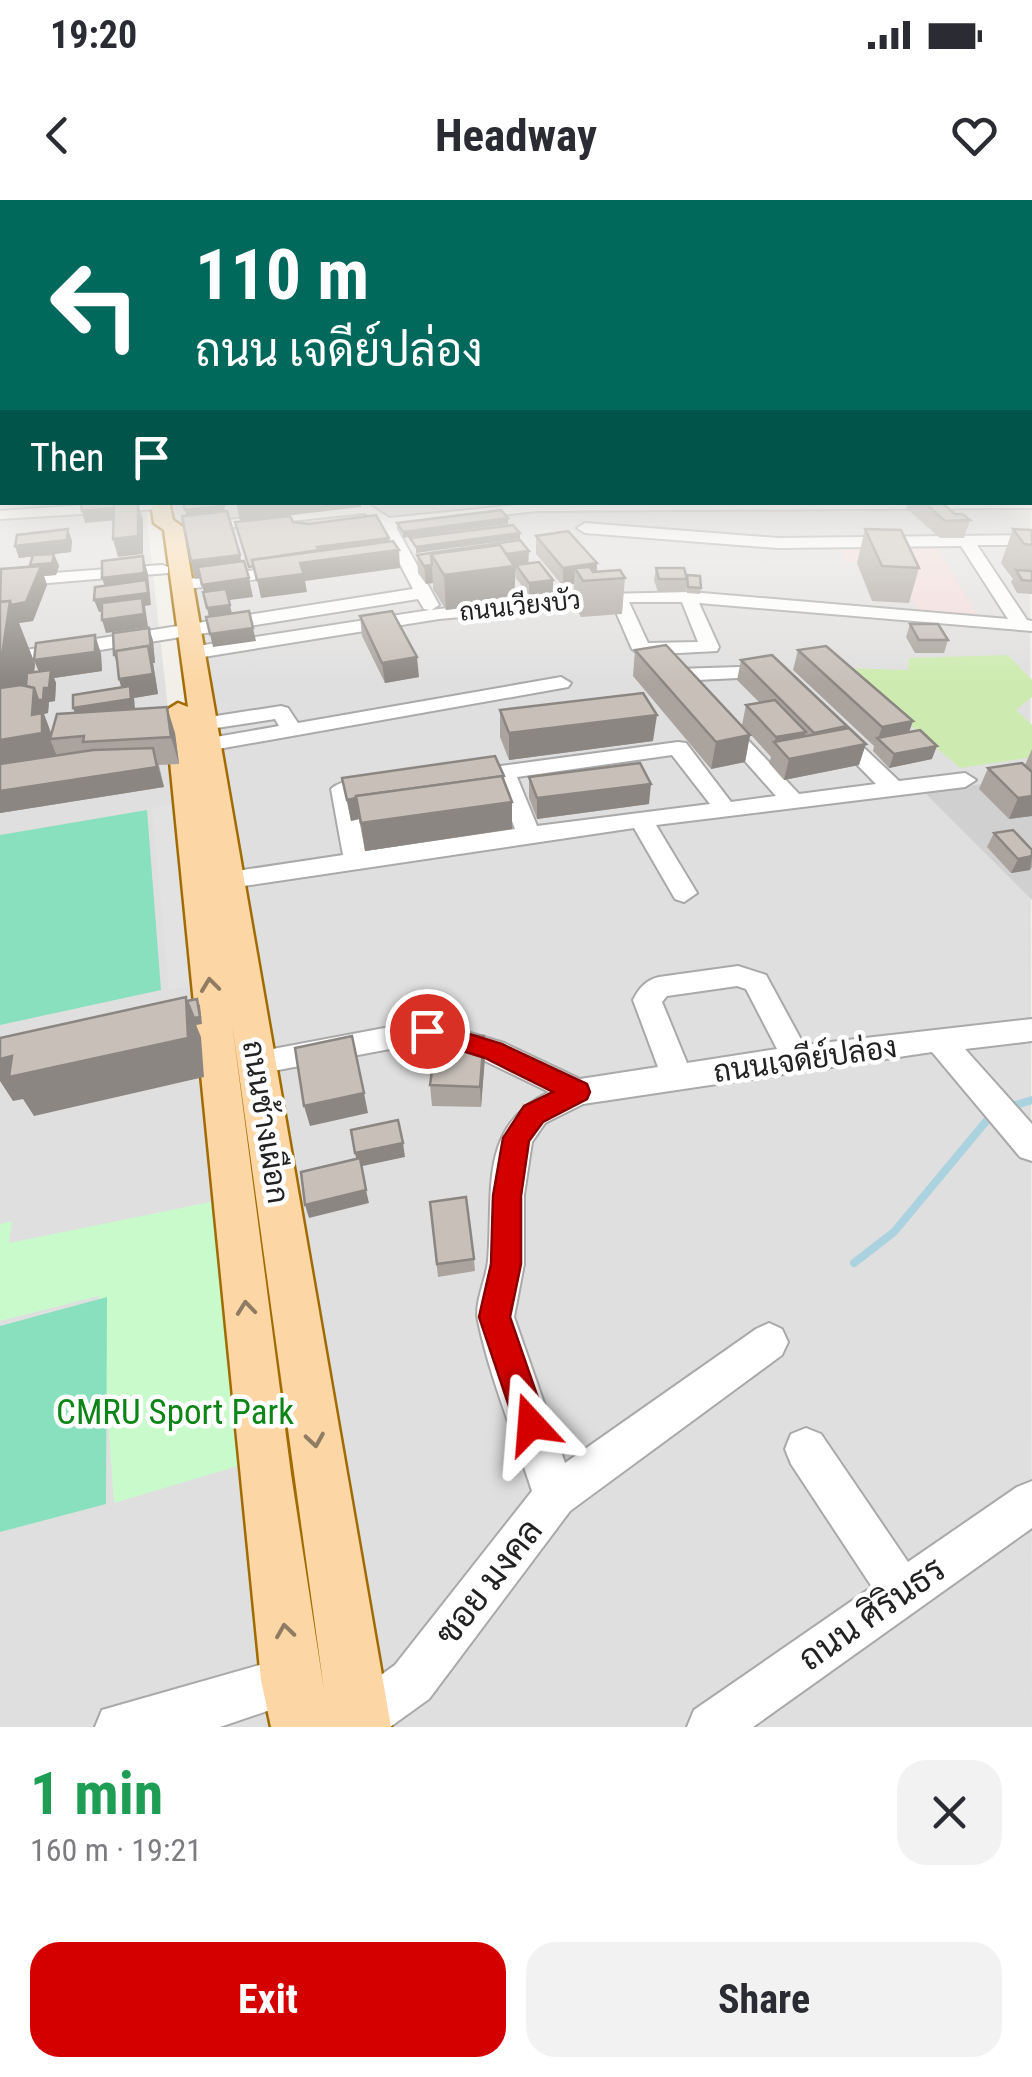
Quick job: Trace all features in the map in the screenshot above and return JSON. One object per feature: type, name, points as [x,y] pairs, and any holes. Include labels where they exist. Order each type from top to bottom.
[{"type":"main road","name":"ถนนช้างเผือก","points":[[158,540],[162,570],[205,735],[230,880],[359,1724]]},
{"type":"main road","name":"ถนนช้างเผือก","points":[[170,540],[181,585],[182,637],[262,1455],[292,1680],[302,1727]]},
{"type":"street","points":[[390,540],[393,556],[423,592],[435,616]]},
{"type":"street","points":[[743,540],[1015,540]]},
{"type":"street","points":[[966,541],[1026,625]]},
{"type":"street","points":[[181,585],[311,568]]},
{"type":"street","points":[[0,582],[162,570]]},
{"type":"street","points":[[0,660],[182,637],[423,592]]},
{"type":"street","points":[[618,598],[641,649],[710,647],[688,597]]},
{"type":"street","name":"ถนนเวียงบัว","points":[[182,637],[435,616],[569,600],[688,597],[1026,625]]},
{"type":"street","points":[[786,684],[772,670],[676,675],[793,801]]},
{"type":"street","points":[[205,735],[281,712],[292,730],[561,683]]},
{"type":"street","points":[[826,723],[894,789]]},
{"type":"street","points":[[433,780],[505,774],[678,748],[725,810]]},
{"type":"street","points":[[505,774],[529,834]]},
{"type":"street","points":[[230,880],[529,834],[965,780]]},
{"type":"street","points":[[356,860],[342,789],[396,784]]},
{"type":"street","points":[[641,820],[684,894]]},
{"type":"street","points":[[677,1076],[647,1000],[659,987],[738,976],[756,982],[796,1058]]},
{"type":"street","name":"ถนนเจดีย์ปล่อง","points":[[555,1496],[494,1317],[506,1264],[507,1196],[516,1138],[534,1114],[578,1092],[796,1058],[1032,1030]]},
{"type":"street","points":[[256,1062],[427,1031],[493,1051],[578,1092]]},
{"type":"street","points":[[941,1042],[1032,1147]]},
{"type":"street","name":"ซอย มงคล","points":[[359,1724],[412,1682],[555,1496],[769,1342]]},
{"type":"street","points":[[806,1449],[902,1592]]},
{"type":"street","name":"ถนน ศิรินธร","points":[[711,1727],[1032,1502]]},
{"type":"street","points":[[120,1727],[216,1704],[292,1680]]},
{"type":"shaded area","points":[[0,540],[149,540],[282,1727],[0,1727]]},
{"type":"shaded area","points":[[179,540],[1030,540],[1032,1727],[382,1727]]},
{"type":"shaded area","points":[[838,545],[935,545],[978,616],[919,613],[895,564],[846,562]]},
{"type":"shaded area","points":[[1032,763],[1032,900],[924,792],[1011,780],[1002,768]]},
{"type":"shaded area","points":[[177,803],[199,985],[169,990],[152,808]]},
{"type":"green space","points":[[1008,655],[1032,680],[1032,697],[1016,710],[1032,725],[1032,757],[960,768],[843,668],[908,670],[909,658]]},
{"type":"green space","points":[[147,810],[161,990],[0,1025],[0,835]]},
{"type":"green space","name":"CMRU Sport Park","points":[[220,1200],[248,1463],[114,1503],[99,1296],[0,1321],[0,1224],[12,1221],[9,1243]]},
{"type":"green space","points":[[107,1297],[106,1504],[0,1532],[0,1326]]},
{"type":"building","points":[[16,540],[65,540],[15,546]]},
{"type":"building","points":[[187,540],[236,540],[240,555],[191,561]]},
{"type":"building","points":[[241,540],[371,540],[252,560],[254,566],[249,567]]},
{"type":"building","points":[[412,540],[466,540],[416,547]]},
{"type":"building","points":[[518,540],[529,551],[506,554],[500,545],[431,554],[432,565],[424,566],[417,555]]},
{"type":"building","points":[[540,540],[576,540],[597,563],[563,568]]},
{"type":"building","points":[[870,540],[906,540],[919,568],[882,566]]},
{"type":"building","points":[[393,541],[399,550],[300,563],[304,574],[257,580],[252,560]]},
{"type":"building","points":[[500,545],[514,566],[444,575],[431,554]]},
{"type":"building","points":[[54,554],[52,563],[30,565],[33,555]]},
{"type":"building","points":[[143,556],[144,573],[102,578],[102,561]]},
{"type":"building","points":[[244,561],[249,578],[202,585],[198,567]]},
{"type":"building","points":[[539,562],[553,580],[529,583],[516,565]]},
{"type":"building","points":[[41,566],[26,602],[0,602],[1,569]]},
{"type":"building","points":[[590,567],[593,572],[620,570],[625,578],[583,581],[575,568]]},
{"type":"building","points":[[656,568],[684,568],[687,579],[659,579]]},
{"type":"building","points":[[1016,570],[1032,571],[1032,581],[1022,580]]},
{"type":"building","points":[[687,575],[700,576],[701,588],[688,587]]},
{"type":"building","points":[[146,580],[148,593],[94,600],[95,587]]},
{"type":"building","points":[[226,589],[230,605],[207,608],[203,592]]},
{"type":"building","points":[[142,598],[144,614],[102,620],[102,603]]},
{"type":"building","points":[[10,601],[2,655],[0,655],[0,602]]},
{"type":"building","points":[[249,611],[253,628],[210,634],[206,617]]},
{"type":"building","points":[[392,611],[417,657],[382,663],[360,616]]},
{"type":"building","points":[[910,624],[938,624],[948,640],[919,640]]},
{"type":"building","points":[[149,628],[151,650],[148,646],[116,651],[114,655],[113,633]]},
{"type":"building","points":[[95,635],[95,652],[34,660],[36,643]]},
{"type":"building","points":[[666,645],[750,735],[716,742],[635,650]]},
{"type":"building","points":[[148,646],[153,674],[119,679],[116,651]]},
{"type":"building","points":[[826,646],[913,721],[882,727],[798,650]]},
{"type":"building","points":[[772,655],[847,726],[814,733],[741,660]]},
{"type":"building","points":[[51,670],[49,688],[44,688],[43,700],[38,700],[34,688],[26,686],[27,673]]},
{"type":"building","points":[[130,686],[131,699],[73,708],[73,695]]},
{"type":"building","points":[[0,688],[34,688],[32,715],[42,713],[42,733],[0,740]]},
{"type":"building","points":[[643,693],[657,715],[509,733],[500,710]]},
{"type":"building","points":[[775,700],[806,732],[776,737],[746,705]]},
{"type":"building","points":[[167,707],[171,737],[83,742],[84,736],[50,739],[57,714]]},
{"type":"building","points":[[849,728],[866,744],[789,759],[774,742]]},
{"type":"building","points":[[920,730],[937,746],[894,754],[877,738]]},
{"type":"building","points":[[153,748],[157,767],[0,791],[0,764],[93,750]]},
{"type":"building","points":[[495,756],[504,776],[347,800],[342,778]]},
{"type":"building","points":[[640,763],[651,784],[537,798],[529,777]]},
{"type":"building","points":[[1022,763],[1032,772],[1032,796],[1018,798],[988,768]]},
{"type":"building","points":[[502,776],[512,802],[361,823],[356,796]]},
{"type":"building","points":[[1013,830],[1032,850],[1032,856],[1018,859],[994,833]]},
{"type":"building","points":[[186,997],[188,1038],[9,1077],[12,1056],[0,1059],[0,1038]]},
{"type":"building","points":[[197,999],[200,1017],[194,1018],[187,1001]]},
{"type":"building","points":[[437,1034],[484,1036],[480,1087],[430,1085]]},
{"type":"building","points":[[352,1036],[364,1093],[304,1106],[295,1048]]},
{"type":"building","points":[[398,1120],[403,1143],[355,1153],[351,1130]]},
{"type":"building","points":[[360,1158],[366,1190],[305,1205],[301,1172]]},
{"type":"building","points":[[466,1197],[474,1259],[437,1264],[430,1202]]},
{"type":"waterway","points":[[1009,1107],[1032,1100]]},
{"type":"waterway","points":[[854,1263],[894,1232],[993,1113]]},
{"type":"route","points":[[427,1031],[493,1051],[578,1092],[534,1114],[516,1138],[507,1196],[506,1264],[494,1317],[531,1424]]}]
